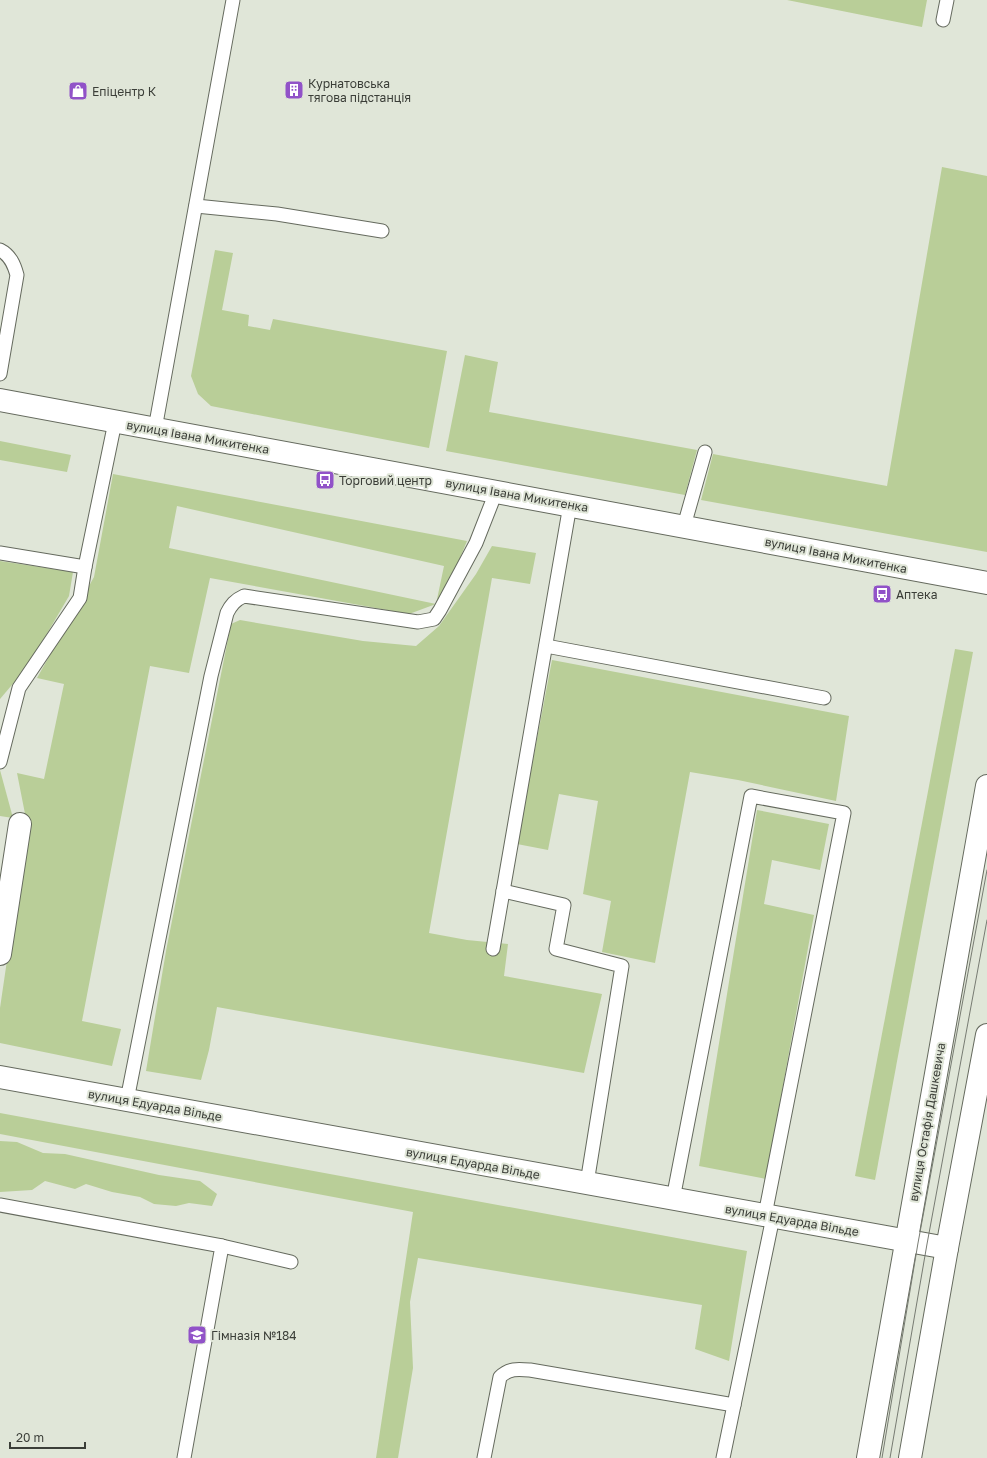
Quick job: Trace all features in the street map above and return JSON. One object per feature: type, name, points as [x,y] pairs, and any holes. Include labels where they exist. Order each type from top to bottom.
[{"type":"street","name":"вулиця Івана Микитенка","points":[[0,400],[987,583]]},
{"type":"street","name":"вулиця Остафія Дашкевича","points":[[868,1458],[987,786]]},
{"type":"street","points":[[0,954],[20,824]]},
{"type":"street","points":[[910,1458],[947,1248],[987,1035]]},
{"type":"street","name":"вулиця Едуарда Вільде","points":[[0,1077],[947,1248]]},
{"type":"lane","points":[[155,429],[233,0]]},
{"type":"lane","points":[[943,20],[947,0]]},
{"type":"lane","points":[[196,206],[277,214],[382,231]]},
{"type":"lane","points":[[0,250],[5,252],[14,263],[17,275],[0,374]]},
{"type":"lane","points":[[0,762],[19,688],[80,598],[115,422]]},
{"type":"lane","points":[[684,526],[705,452]]},
{"type":"lane","points":[[127,1100],[212,676],[227,614],[231,605],[239,598],[244,596],[418,622],[434,619],[476,543],[496,492]]},
{"type":"lane","points":[[493,949],[570,505]]},
{"type":"lane","points":[[0,553],[85,567]]},
{"type":"lane","points":[[546,646],[824,698]]},
{"type":"lane","points":[[673,1199],[751,796],[844,813],[723,1458]]},
{"type":"lane","points":[[503,892],[564,905],[556,949],[622,966],[587,1183]]},
{"type":"lane","points":[[0,1205],[222,1246],[291,1262]]},
{"type":"lane","points":[[184,1458],[222,1246]]},
{"type":"lane","points":[[484,1458],[500,1377],[506,1371],[514,1369],[530,1370],[734,1405]]},
{"type":"green space","points":[[787,0],[927,0],[922,27]]},
{"type":"green space","points":[[942,167],[987,176],[987,552],[701,500],[713,454],[887,486]]},
{"type":"green space","points":[[215,250],[233,253],[222,310],[249,315],[248,326],[270,330],[273,319],[447,351],[429,448],[211,406],[198,394],[191,376]]},
{"type":"green space","points":[[465,355],[498,362],[489,412],[697,450],[685,495],[446,451]]},
{"type":"green space","points":[[0,441],[71,455],[67,472],[0,460]]},
{"type":"green space","points":[[113,474],[467,541],[460,558],[436,604],[409,614],[210,578],[189,673],[150,666],[82,1021],[121,1029],[112,1066],[0,1043],[0,1008],[27,824],[17,773],[44,779],[64,684],[37,678],[94,577]],"holes":[[[177,506],[444,566],[436,604],[169,548]]]},
{"type":"green space","points":[[492,546],[536,553],[530,584],[492,578],[429,933],[467,940],[508,944],[504,976],[602,994],[584,1073],[217,1007],[209,1050],[201,1080],[146,1071],[166,951],[231,624],[240,620],[363,641],[416,646],[439,626],[476,574]]},
{"type":"green space","points":[[0,561],[73,572],[69,596],[28,666],[0,699]]},
{"type":"green space","points":[[955,649],[973,652],[875,1180],[855,1176]]},
{"type":"green space","points":[[552,660],[849,716],[836,801],[738,780],[690,772],[655,963],[602,952],[611,901],[583,894],[598,801],[559,794],[548,850],[517,844]]},
{"type":"green space","points":[[0,770],[13,818],[0,816]]},
{"type":"green space","points":[[757,810],[829,824],[820,870],[772,860],[764,904],[814,915],[766,1179],[699,1166]]},
{"type":"green space","points":[[0,1113],[747,1251],[729,1361],[695,1349],[702,1305],[418,1258],[410,1302],[413,1368],[398,1458],[376,1458],[413,1212],[0,1134]]},
{"type":"green space","points":[[0,1141],[17,1142],[43,1153],[65,1154],[159,1175],[200,1181],[217,1194],[212,1206],[189,1203],[176,1206],[154,1204],[140,1197],[112,1192],[86,1184],[75,1189],[45,1181],[32,1190],[0,1192]]},
{"type":"tram line","points":[[882,1458],[918,1243],[987,870]]},
{"type":"tram line","points":[[890,1458],[927,1244],[987,920]]},
{"type":"place","name":"Курнатовська тягова пiдстанцiя","points":[[294,90]]},
{"type":"place","name":"Епіцентр К","points":[[78,91]]},
{"type":"place","name":"Торговий центр","points":[[325,480]]},
{"type":"place","name":"Аптека","points":[[882,594]]},
{"type":"place","name":"Гімназія №184","points":[[197,1335]]}]
